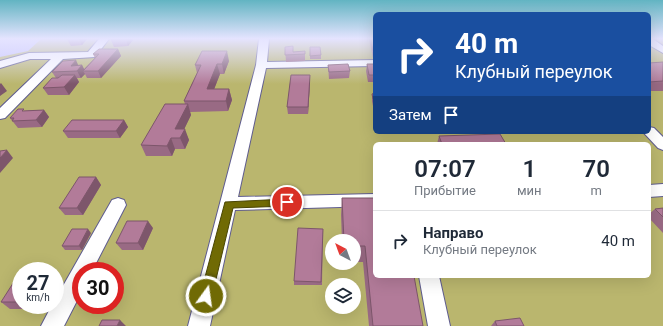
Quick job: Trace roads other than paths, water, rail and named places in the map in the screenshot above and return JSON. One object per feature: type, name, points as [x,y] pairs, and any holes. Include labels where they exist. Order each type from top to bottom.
[{"type":"street","points":[[0,65],[29,56],[93,54]]},
{"type":"street","points":[[198,326],[229,204],[262,54]]},
{"type":"street","points":[[0,115],[60,56]]},
{"type":"street","points":[[261,65],[373,63]]},
{"type":"street","points":[[651,133],[663,145]]},
{"type":"street","points":[[651,191],[663,190]]},
{"type":"street","points":[[229,204],[373,200]]},
{"type":"street","points":[[87,262],[118,205]]},
{"type":"street","points":[[429,278],[439,326]]},
{"type":"street","points":[[52,326],[72,290]]}]
